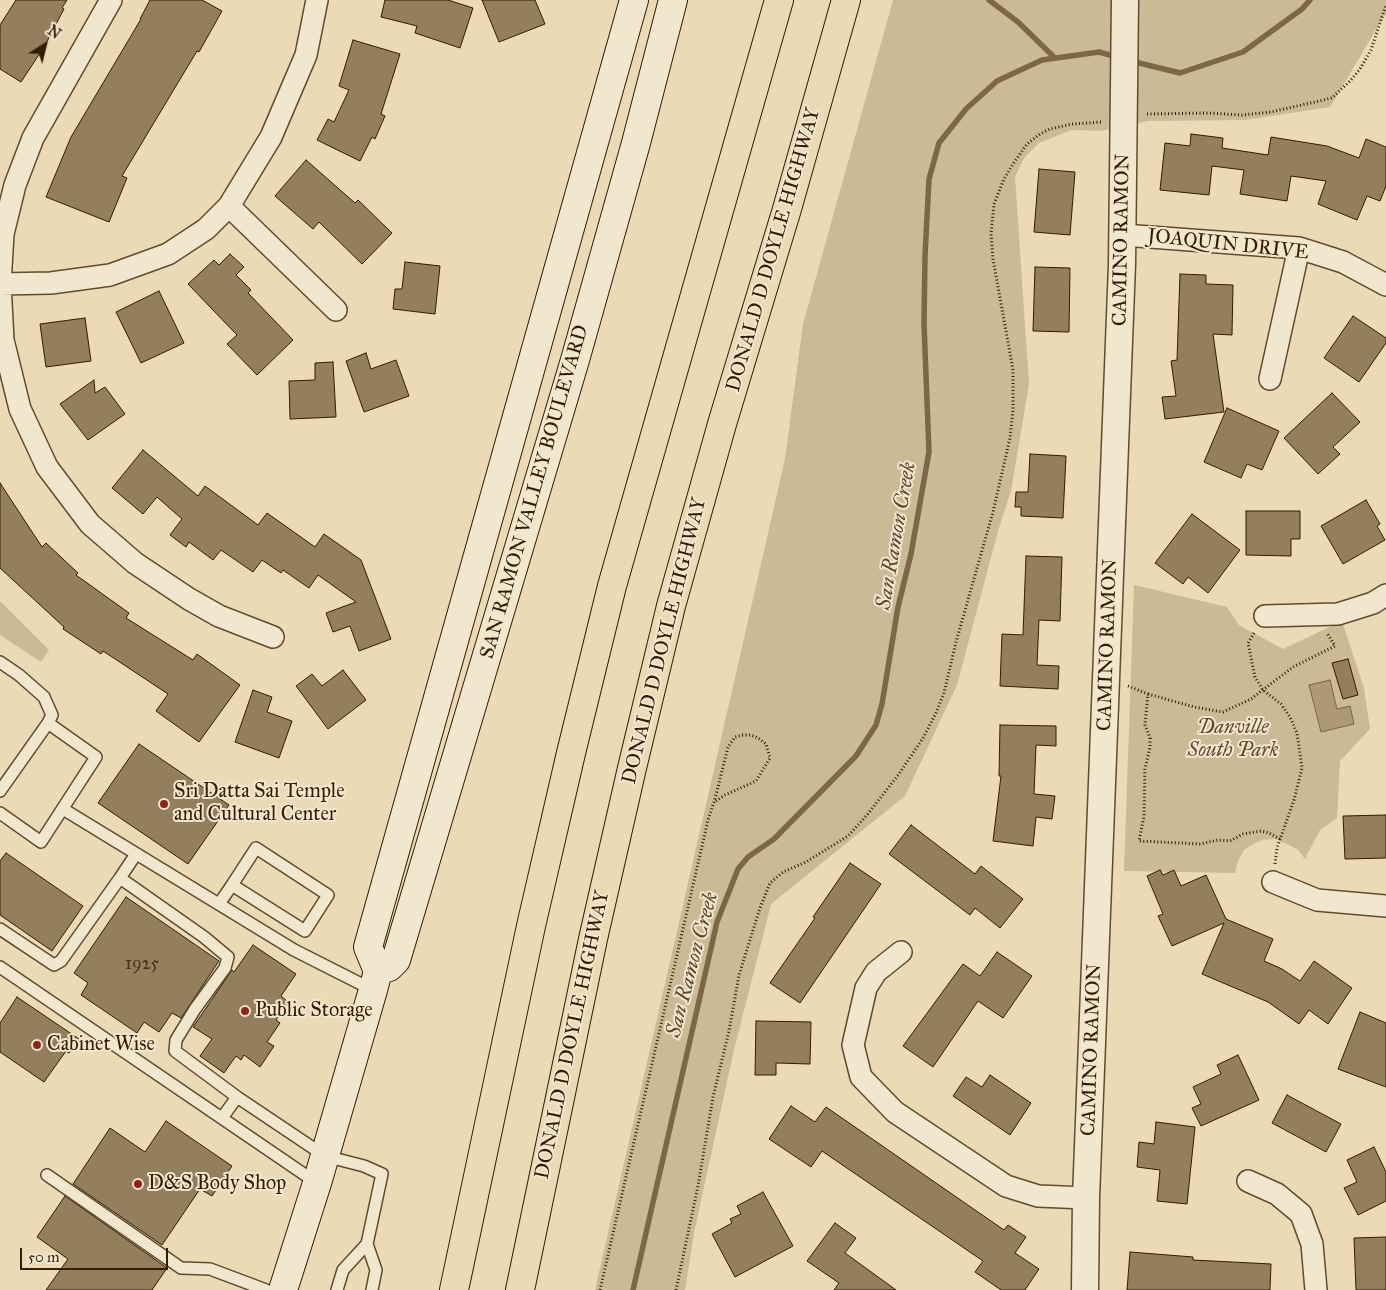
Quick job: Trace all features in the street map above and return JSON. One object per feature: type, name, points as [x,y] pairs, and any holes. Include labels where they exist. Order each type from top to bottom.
[{"type":"highway","points":[[454,1290],[533,916],[612,586],[779,0]]},
{"type":"highway","name":"DONALD D DOYLE HIGHWAY","points":[[520,1290],[593,939],[671,606],[846,0]]},
{"type":"main road","name":"SAN RAMON VALLEY BOULEVARD","points":[[376,980],[368,947],[634,0]]},
{"type":"main road","name":"SAN RAMON VALLEY BOULEVARD","points":[[376,980],[396,960],[575,360],[636,143],[673,0]]},
{"type":"main road","points":[[283,1290],[317,1183],[376,980]]},
{"type":"street","points":[[111,0],[33,138],[15,185],[3,234],[0,284],[3,340],[20,409],[47,467],[90,524],[135,563],[189,600],[219,616],[273,637]]},
{"type":"street","points":[[0,284],[51,283],[110,275],[168,254],[206,228],[229,206],[271,137],[306,55],[317,0]]},
{"type":"street","name":"CAMINO RAMON","points":[[1085,1290],[1086,1198],[1123,235],[1125,0]]},
{"type":"street","points":[[229,206],[336,310]]},
{"type":"street","name":"JOAQUIN DRIVE","points":[[1123,235],[1300,248],[1343,262],[1384,279]]},
{"type":"street","points":[[1270,379],[1300,248]]},
{"type":"street","points":[[1265,616],[1338,614],[1373,603],[1386,595]]},
{"type":"street","points":[[1273,882],[1318,900],[1386,906]]},
{"type":"street","points":[[901,952],[876,972],[866,988],[854,1046],[861,1077],[895,1112],[1006,1186],[1038,1196],[1086,1198]]},
{"type":"street","points":[[1248,1181],[1277,1194],[1301,1214],[1312,1244],[1316,1290]]},
{"type":"lane","points":[[0,662],[19,675],[44,697],[52,715],[0,791]]},
{"type":"lane","points":[[0,813],[41,842],[96,757],[48,723]]},
{"type":"lane","points":[[63,809],[294,950],[376,980]]},
{"type":"lane","points":[[219,904],[256,848],[328,895],[305,931],[232,885]]},
{"type":"lane","points":[[0,929],[54,965],[61,961],[136,854]]},
{"type":"lane","points":[[120,878],[204,937],[228,957],[225,968],[195,1009],[176,1040],[175,1051],[237,1097],[325,1156],[364,1166],[382,1174],[367,1244],[343,1270],[337,1290]]},
{"type":"lane","points":[[0,968],[317,1183]]},
{"type":"lane","points":[[222,1118],[237,1097]]},
{"type":"lane","points":[[47,1174],[181,1268],[210,1269],[266,1290]]},
{"type":"lane","points":[[367,1244],[376,1270],[372,1290]]},
{"type":"path","points":[[676,1290],[698,1186],[713,1096],[729,1031],[739,975],[770,883],[783,872],[806,862],[848,836],[899,774],[923,738],[944,693],[956,642],[993,512],[1010,438],[1013,370],[993,259],[991,234],[994,204],[1004,179],[1027,144],[1050,129],[1087,122],[1124,121],[1148,113],[1242,115],[1271,112],[1332,98],[1360,69],[1371,50],[1386,5]]},
{"type":"path","points":[[1265,616],[1248,644],[1255,676],[1262,690],[1281,704],[1290,717],[1297,732],[1302,768],[1294,800],[1276,848],[1273,882]]},
{"type":"path","points":[[1123,685],[1194,707],[1223,712],[1251,699],[1293,667],[1334,646]]},
{"type":"path","points":[[1148,694],[1145,725],[1150,747],[1145,769],[1144,816],[1139,841],[1200,844],[1218,840],[1230,841],[1243,834],[1261,831],[1280,839]]},
{"type":"path","points":[[600,1290],[708,820],[728,747],[735,737],[742,734],[751,735],[766,744],[770,758],[756,781],[714,802]]},
{"type":"green space","points":[[893,0],[1386,0],[1386,13],[1330,107],[1245,120],[1148,121],[1100,131],[1071,130],[1039,143],[1024,158],[1015,177],[1029,384],[1011,491],[998,531],[957,685],[905,796],[771,904],[733,1054],[694,1233],[685,1290],[595,1290],[785,459],[803,324]]},
{"type":"green space","name":"Danville South Park","points":[[1134,585],[1227,607],[1239,625],[1283,649],[1342,621],[1364,688],[1370,729],[1340,761],[1337,818],[1320,830],[1305,859],[1297,849],[1275,839],[1262,840],[1244,850],[1238,861],[1235,873],[1124,871]]},
{"type":"green space","points":[[0,601],[49,650],[41,662],[0,635]]},
{"type":"shaded area","points":[[1330,680],[1337,709],[1350,706],[1354,724],[1321,732],[1309,685]]},
{"type":"building","points":[[16,0],[67,0],[44,47],[21,82],[0,69],[0,25]]},
{"type":"building","points":[[150,0],[202,0],[222,11],[199,52],[197,51],[122,176],[127,178],[109,222],[46,197],[71,137],[141,19]]},
{"type":"building","points":[[385,0],[448,0],[473,8],[460,48],[415,33],[417,26],[381,17]]},
{"type":"building","points":[[482,0],[535,0],[545,24],[499,42]]},
{"type":"building","points":[[353,40],[400,54],[381,114],[385,116],[375,139],[372,137],[360,161],[317,140],[328,119],[334,122],[349,90],[339,86]]},
{"type":"building","points":[[1191,134],[1223,138],[1222,148],[1268,155],[1271,137],[1327,146],[1359,158],[1366,139],[1386,147],[1386,186],[1380,201],[1367,196],[1357,220],[1318,204],[1326,181],[1291,176],[1287,201],[1240,194],[1244,170],[1212,166],[1209,195],[1160,190],[1165,143],[1190,146]]},
{"type":"building","points":[[306,160],[355,203],[358,200],[392,233],[362,264],[319,222],[313,229],[275,196]]},
{"type":"building","points":[[1039,169],[1075,172],[1070,235],[1034,232]]},
{"type":"building","points":[[230,254],[244,267],[236,275],[251,290],[248,293],[293,340],[257,375],[227,344],[237,335],[188,284],[214,260],[219,265]]},
{"type":"building","points":[[405,262],[440,266],[435,314],[393,309],[395,289],[402,289]]},
{"type":"building","points":[[1035,267],[1070,268],[1069,332],[1033,331]]},
{"type":"building","points":[[1180,274],[1206,275],[1206,284],[1233,285],[1232,335],[1213,334],[1224,412],[1165,419],[1162,397],[1176,396],[1171,361],[1177,360]]},
{"type":"building","points":[[159,291],[184,343],[141,363],[116,312]]},
{"type":"building","points":[[1353,316],[1386,338],[1386,343],[1359,382],[1324,358]]},
{"type":"building","points":[[85,318],[91,361],[46,367],[40,324]]},
{"type":"building","points":[[366,353],[371,369],[396,360],[409,396],[364,412],[346,361]]},
{"type":"building","points":[[333,362],[336,417],[290,419],[289,381],[315,380],[315,363]]},
{"type":"building","points":[[94,380],[95,393],[105,387],[125,414],[88,440],[60,404]]},
{"type":"building","points":[[1332,393],[1360,422],[1333,447],[1340,454],[1318,474],[1284,438]]},
{"type":"building","points":[[1227,408],[1279,431],[1262,470],[1247,464],[1241,478],[1204,462]]},
{"type":"building","points":[[143,450],[198,496],[205,486],[258,525],[267,513],[315,547],[324,534],[361,560],[391,639],[359,651],[350,626],[333,632],[326,613],[356,602],[318,575],[309,588],[283,570],[281,573],[262,560],[253,572],[221,550],[213,560],[189,542],[186,547],[170,535],[182,519],[157,497],[143,514],[112,488]]},
{"type":"building","points":[[1030,454],[1066,456],[1063,518],[1021,516],[1021,507],[1015,507],[1016,492],[1028,492]]},
{"type":"building","points":[[0,483],[42,547],[46,543],[78,573],[76,575],[129,613],[126,618],[193,660],[197,654],[240,685],[199,742],[156,711],[168,694],[103,651],[101,654],[63,629],[64,627],[0,568]]},
{"type":"building","points":[[1366,500],[1380,524],[1377,526],[1385,540],[1343,564],[1321,526]]},
{"type":"building","points":[[1246,511],[1300,511],[1300,539],[1291,539],[1291,556],[1246,555]]},
{"type":"building","points":[[1192,514],[1240,550],[1208,593],[1188,577],[1183,584],[1155,563]]},
{"type":"building","points":[[1026,556],[1062,557],[1060,621],[1039,620],[1037,665],[1059,666],[1058,689],[1000,686],[1002,634],[1023,635]]},
{"type":"building","points":[[1348,659],[1358,695],[1343,699],[1332,663]]},
{"type":"building","points":[[343,670],[366,700],[328,729],[296,686],[312,674],[322,686]]},
{"type":"building","points":[[253,690],[272,697],[267,712],[292,721],[279,758],[235,742]]},
{"type":"building","points":[[1000,725],[1056,726],[1056,746],[1036,745],[1034,794],[1055,796],[1052,819],[1036,817],[1033,846],[993,841],[1001,776],[999,776]]},
{"type":"building","name":"Sri Datta Sai Temple and Cultural Center","points":[[139,744],[229,805],[188,864],[98,803]]},
{"type":"building","points":[[1386,815],[1386,858],[1345,859],[1343,816]]},
{"type":"building","points":[[911,825],[975,874],[981,866],[1023,899],[1000,928],[975,908],[970,915],[889,854]]},
{"type":"building","points":[[6,853],[83,906],[52,951],[0,915],[0,861]]},
{"type":"building","points":[[850,863],[881,884],[800,1003],[770,983]]},
{"type":"building","points":[[1160,870],[1163,875],[1174,870],[1181,886],[1206,875],[1226,919],[1273,939],[1264,961],[1282,969],[1300,981],[1314,961],[1352,988],[1328,1024],[1309,1010],[1299,1024],[1268,1002],[1202,974],[1224,923],[1172,946],[1158,916],[1163,914],[1147,876]]},
{"type":"building","points":[[126,897],[219,961],[181,1018],[172,1013],[159,1032],[144,1022],[137,1033],[81,995],[88,983],[74,973]]},
{"type":"building","name":"Public Storage","points":[[253,945],[296,974],[281,996],[288,1002],[276,1020],[280,1023],[267,1042],[274,1046],[260,1067],[244,1055],[241,1060],[236,1056],[224,1073],[200,1056],[212,1039],[193,1027],[232,970],[234,972]]},
{"type":"building","points":[[997,952],[1032,976],[1003,1018],[978,1001],[933,1067],[903,1046],[963,964],[980,976]]},
{"type":"building","name":"Cabinet Wise","points":[[17,997],[79,1039],[69,1053],[66,1051],[44,1082],[0,1052],[0,1023]]},
{"type":"building","points":[[1360,1012],[1386,1023],[1386,1087],[1338,1069]]},
{"type":"building","points":[[756,1021],[811,1022],[810,1064],[776,1063],[776,1075],[755,1075]]},
{"type":"building","points":[[1238,1055],[1259,1100],[1201,1126],[1192,1108],[1201,1104],[1193,1087],[1221,1074],[1217,1065]]},
{"type":"building","points":[[990,1075],[1031,1103],[1010,1135],[953,1096],[966,1077],[982,1087]]},
{"type":"building","points":[[1287,1095],[1341,1124],[1326,1152],[1272,1123]]},
{"type":"building","points":[[791,1106],[815,1122],[826,1107],[1004,1230],[1008,1225],[1026,1237],[1015,1253],[1039,1269],[1025,1290],[1001,1290],[975,1272],[983,1261],[822,1151],[811,1167],[769,1139]]},
{"type":"building","name":"D&S Body Shop","points":[[166,1121],[232,1166],[212,1196],[200,1189],[162,1245],[73,1184],[110,1128],[145,1152]]},
{"type":"building","points":[[1156,1122],[1195,1127],[1187,1204],[1157,1201],[1160,1170],[1137,1167],[1139,1142],[1154,1144]]},
{"type":"building","points":[[1374,1147],[1386,1172],[1386,1201],[1358,1215],[1344,1188],[1357,1182],[1347,1160]]},
{"type":"building","points":[[763,1192],[793,1246],[735,1277],[712,1234],[732,1223],[730,1219],[741,1214],[737,1206]]},
{"type":"building","points":[[65,1196],[167,1268],[152,1290],[46,1290],[68,1259],[37,1237]]},
{"type":"building","points":[[835,1223],[856,1238],[845,1253],[896,1290],[834,1290],[839,1283],[807,1261]]},
{"type":"building","points":[[1386,1237],[1386,1290],[1356,1290],[1354,1238]]},
{"type":"building","points":[[1130,1252],[1193,1257],[1193,1260],[1271,1264],[1270,1290],[1127,1290]]},
{"type":"waterway","points":[[989,0],[1018,22],[1055,58]]},
{"type":"waterway","name":"San Ramon Creek","points":[[1131,61],[1180,73],[1243,52],[1302,9],[1310,0]]},
{"type":"waterway","name":"San Ramon Creek","points":[[633,1290],[717,922],[738,869],[748,857],[774,839],[856,756],[876,725],[882,704],[898,607],[911,554],[929,452],[924,324],[925,256],[929,179],[939,143],[966,109],[997,81],[1042,60],[1099,52],[1117,57]]},
{"type":"place","name":"Sri Datta Sai Temple and Cultural Center","points":[[164,804]]},
{"type":"place","name":"Public Storage","points":[[245,1011]]},
{"type":"place","name":"Cabinet Wise","points":[[37,1045]]},
{"type":"place","name":"D&S Body Shop","points":[[138,1184]]}]
